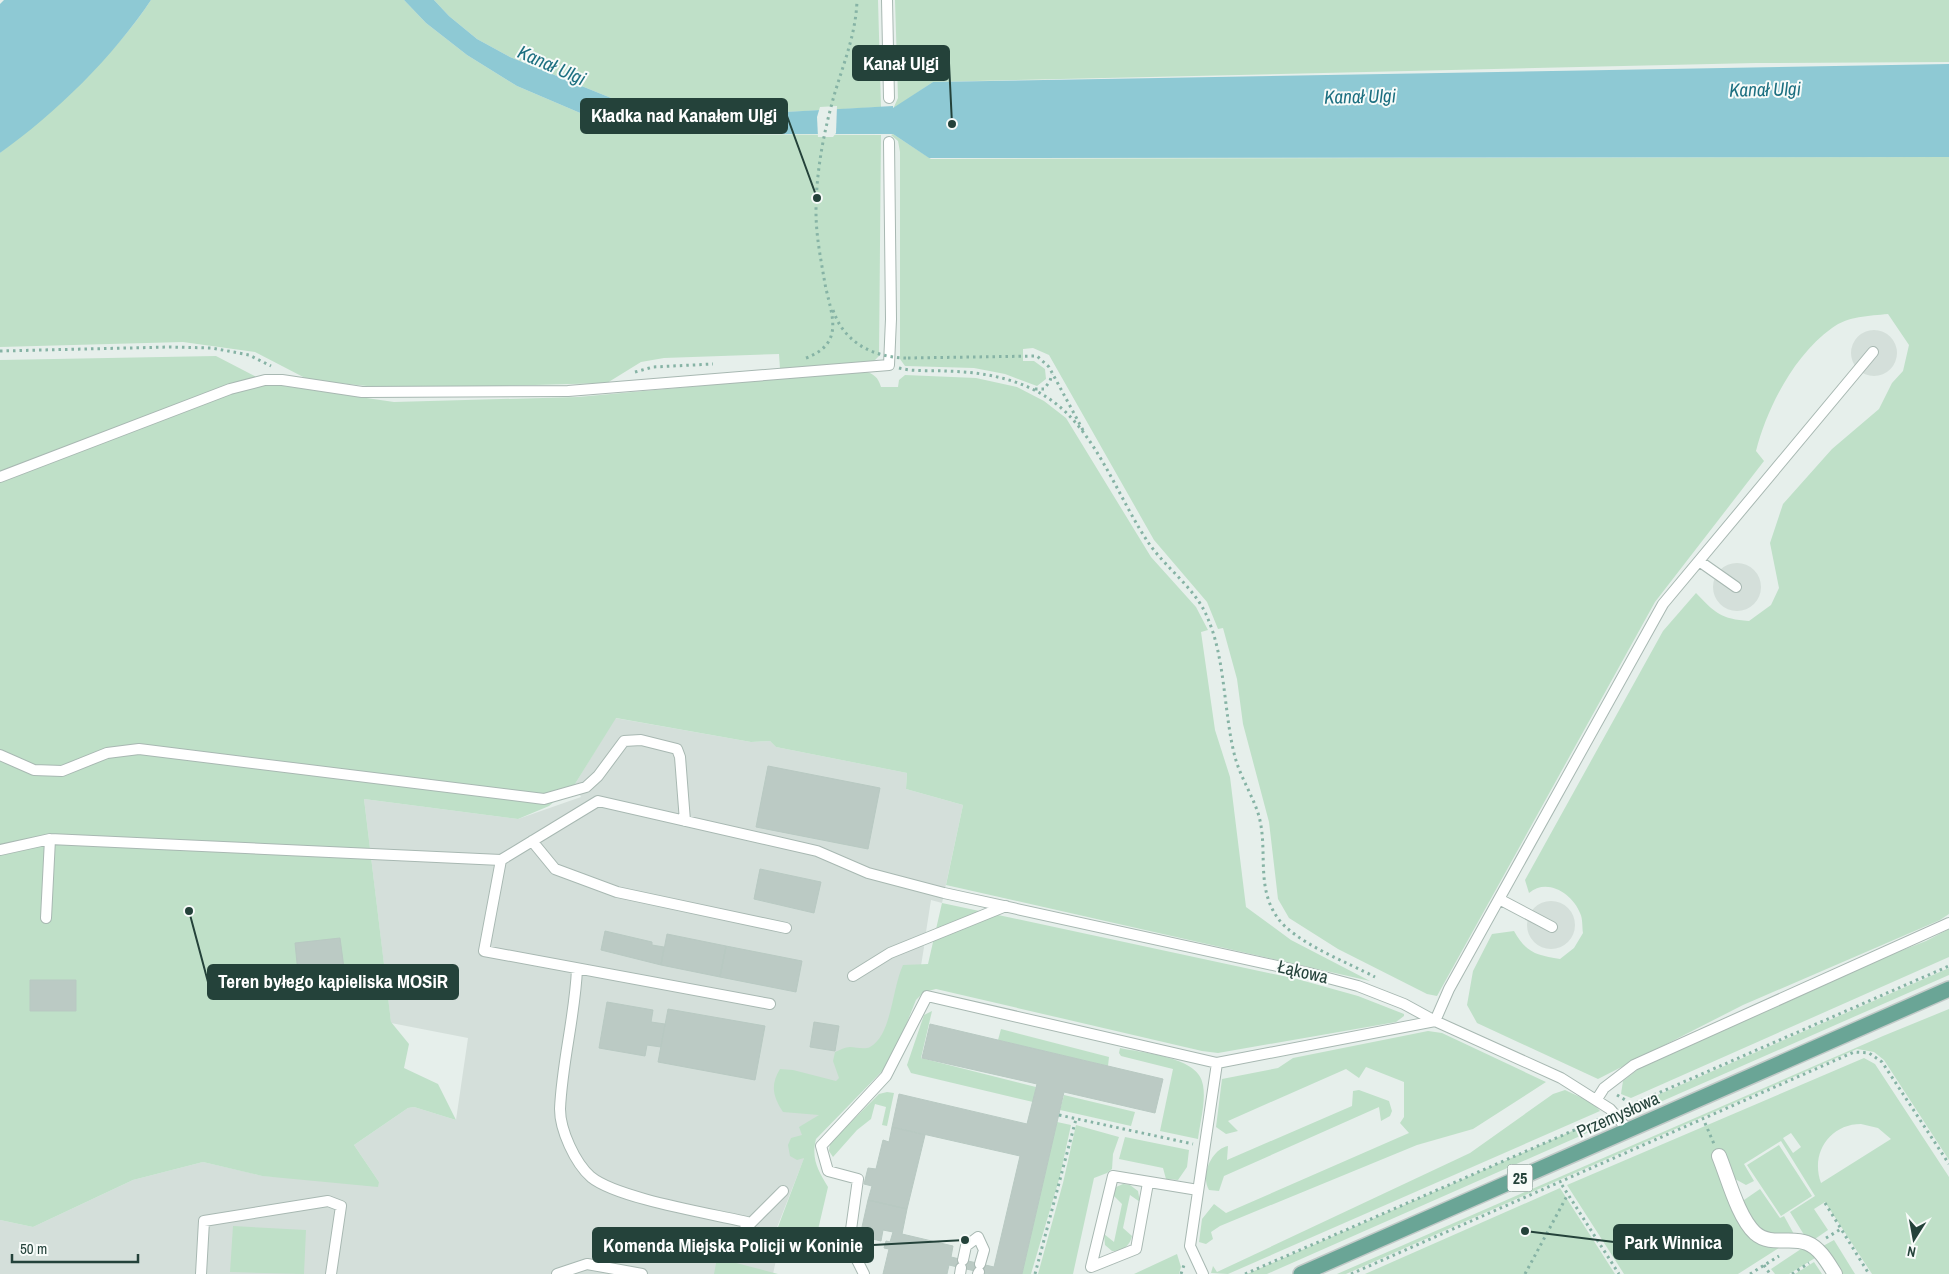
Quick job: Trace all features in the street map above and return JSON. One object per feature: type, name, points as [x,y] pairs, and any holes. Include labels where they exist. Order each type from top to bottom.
[{"type":"main road","name":"Przemysłowa","points":[[1301,1274],[1949,989]]},
{"type":"street","points":[[1719,1156],[1741,1212],[1755,1232],[1770,1241],[1806,1242],[1823,1255],[1835,1274]]},
{"type":"lane","points":[[887,0],[888,98]]},
{"type":"lane","points":[[0,477],[230,389],[265,380],[303,382],[362,392],[568,391],[889,365],[890,142]]},
{"type":"lane","points":[[864,1274],[849,1244],[858,1179],[828,1171],[820,1146],[886,1076],[927,996],[1217,1063],[1435,1021],[1449,988],[1662,604],[1873,352]]},
{"type":"lane","points":[[1699,561],[1736,587]]},
{"type":"lane","points":[[0,755],[34,770],[62,771],[108,753],[139,749],[544,799],[578,792],[598,776],[624,741],[641,740],[676,749],[680,757],[685,820]]},
{"type":"lane","name":"Łąkowa","points":[[501,860],[598,801],[817,851],[868,873],[944,893],[1334,980],[1404,1004],[1435,1021],[1560,1078],[1597,1099],[1629,1131]]},
{"type":"lane","points":[[0,850],[50,840],[501,860],[484,951],[770,1004]]},
{"type":"lane","points":[[46,918],[50,840]]},
{"type":"lane","points":[[532,841],[555,869],[617,892],[786,928]]},
{"type":"lane","points":[[1499,899],[1552,927]]},
{"type":"lane","points":[[853,976],[890,953],[1007,906]]},
{"type":"lane","points":[[1597,1099],[1604,1088],[1634,1065],[1949,923]]},
{"type":"lane","points":[[577,969],[560,1111],[567,1140],[575,1158],[591,1176],[603,1184],[631,1195],[751,1223]]},
{"type":"lane","points":[[1203,1274],[1190,1246],[1217,1063]]},
{"type":"lane","points":[[1148,1183],[1136,1249],[1091,1267],[1113,1176],[1198,1190]]},
{"type":"lane","points":[[734,1240],[783,1191]]},
{"type":"lane","points":[[201,1274],[204,1221],[328,1201],[341,1206],[331,1274]]},
{"type":"lane","points":[[961,1267],[966,1246],[978,1237],[984,1250],[979,1270]]},
{"type":"lane","points":[[557,1274],[587,1264],[642,1274]]},
{"type":"path","points":[[857,0],[848,56],[831,106],[824,138],[818,181],[818,240],[826,287],[833,310],[843,330],[859,345],[880,355],[908,358],[1031,355],[1040,358],[1049,367],[1147,541],[1202,605],[1209,619],[1219,662],[1234,753],[1243,781],[1258,814],[1262,837],[1265,892],[1271,907],[1278,918],[1292,931],[1376,978]]},
{"type":"path","points":[[801,359],[817,353],[827,343],[833,327],[833,310]]},
{"type":"path","points":[[0,351],[170,347],[212,348],[248,355],[280,370]]},
{"type":"path","points":[[1030,388],[1040,390],[1048,384],[1052,376],[1049,367]]},
{"type":"path","points":[[905,370],[984,374],[1007,379],[1030,388],[1050,399],[1086,434]]},
{"type":"path","points":[[1245,1274],[1949,966]]},
{"type":"path","points":[[1351,1274],[1854,1052],[1869,1053],[1882,1062],[1949,1164]]},
{"type":"path","points":[[1604,1088],[1632,1104]]},
{"type":"path","points":[[1059,1115],[1206,1144]]},
{"type":"path","points":[[1035,1274],[1076,1119]]},
{"type":"path","points":[[1705,1123],[1719,1156]]},
{"type":"path","points":[[1562,1185],[1619,1274]]},
{"type":"path","points":[[1525,1274],[1568,1194]]},
{"type":"path","points":[[1825,1204],[1869,1274]]},
{"type":"path","points":[[1792,1274],[1814,1260]]},
{"type":"path","points":[[1750,1274],[1763,1265],[1770,1274]]},
{"type":"shaded area","points":[[1879,330],[1891,336],[1896,344],[1896,362],[1891,370],[1883,375],[1869,376],[1857,370],[1852,362],[1851,348],[1857,336],[1865,331]]},
{"type":"shaded area","points":[[1737,563],[1746,565],[1754,570],[1759,578],[1761,587],[1759,596],[1754,604],[1746,609],[1737,611],[1728,609],[1720,604],[1715,596],[1713,587],[1715,578],[1720,570],[1728,565]]},
{"type":"shaded area","points":[[615,718],[751,742],[770,741],[776,747],[907,773],[906,789],[963,805],[942,903],[931,900],[926,932],[919,936],[924,947],[916,997],[812,1138],[765,1258],[776,1260],[773,1274],[0,1274],[0,1220],[33,1227],[133,1180],[203,1162],[263,1176],[379,1182],[354,1145],[408,1108],[414,1107],[456,1120],[468,1038],[391,1023],[364,799],[518,819],[581,797],[575,784]]},
{"type":"shaded area","points":[[1551,901],[1560,903],[1568,908],[1573,916],[1575,925],[1573,934],[1568,942],[1560,947],[1551,949],[1542,947],[1534,942],[1529,934],[1527,925],[1529,916],[1534,908],[1542,903]]},
{"type":"green space","points":[[151,0],[404,0],[426,23],[467,55],[517,86],[606,124],[686,134],[881,135],[879,356],[874,361],[780,369],[779,354],[664,358],[641,362],[607,383],[396,389],[309,380],[255,352],[183,342],[0,347],[0,153],[62,100],[101,62],[136,22]]},
{"type":"green space","points":[[434,0],[878,0],[881,107],[711,116],[621,102],[510,57],[477,39],[449,16]]},
{"type":"green space","points":[[895,0],[1949,0],[1949,62],[1756,63],[933,82],[893,109],[898,98]]},
{"type":"green space","points":[[893,134],[931,159],[1949,157],[1949,914],[1940,920],[1743,1005],[1598,1079],[1477,1023],[1467,1005],[1473,971],[1492,934],[1514,931],[1523,944],[1533,952],[1560,959],[1574,948],[1583,933],[1582,918],[1577,906],[1566,894],[1551,887],[1536,888],[1529,893],[1525,880],[1663,631],[1696,593],[1708,606],[1719,614],[1732,619],[1749,621],[1771,605],[1779,588],[1770,543],[1783,504],[1832,449],[1879,409],[1892,383],[1903,371],[1909,345],[1888,314],[1859,317],[1838,324],[1818,339],[1794,367],[1775,400],[1761,434],[1756,451],[1764,461],[1655,602],[1437,996],[1427,994],[1338,949],[1289,918],[1278,899],[1269,822],[1243,724],[1237,679],[1223,628],[1218,629],[1207,602],[1154,540],[1049,355],[1033,348],[1023,349],[1023,361],[1034,361],[1045,369],[1046,379],[1037,386],[1005,374],[974,368],[905,366],[900,359],[900,152],[898,141],[891,135]]},
{"type":"green space","points":[[216,356],[270,384],[394,402],[578,397],[864,371],[875,376],[881,387],[898,387],[899,380],[905,375],[976,378],[1017,387],[1044,401],[1066,418],[1151,557],[1196,607],[1208,630],[1201,632],[1215,730],[1230,777],[1246,907],[1291,940],[1370,981],[946,885],[963,805],[906,789],[907,773],[776,747],[770,741],[751,742],[616,718],[575,784],[549,806],[518,819],[364,799],[391,1022],[409,1044],[404,1068],[438,1084],[456,1120],[414,1107],[408,1108],[354,1145],[379,1182],[378,1187],[262,1176],[203,1162],[133,1180],[33,1227],[0,1220],[0,360]]},
{"type":"green space","points":[[942,903],[1297,979],[1358,996],[1404,1014],[1404,1016],[1396,1022],[1218,1053],[1202,1051],[936,989],[924,992],[916,1000],[891,1062],[816,1139],[814,1153],[818,1170],[828,1187],[817,1234],[778,1227],[804,1158],[797,1160],[790,1156],[788,1145],[791,1138],[802,1135],[799,1127],[819,1115],[783,1112],[774,1091],[775,1080],[780,1069],[793,1070],[836,1081],[839,1078],[833,1061],[835,1052],[848,1047],[868,1048],[877,1041],[887,1022],[903,965],[928,964]]},
{"type":"green space","points":[[1949,929],[1949,957],[1631,1098],[1621,1094],[1623,1081],[1646,1063],[1823,981],[1926,941]]},
{"type":"green space","points":[[1949,968],[1949,975],[1642,1110],[1630,1107]]},
{"type":"green space","points":[[1949,1009],[1949,1160],[1884,1060],[1874,1052],[1857,1049],[1346,1274],[1337,1274],[1883,1036]]},
{"type":"green space","points":[[932,1011],[921,1058],[1036,1087],[1033,1102],[911,1073],[907,1065],[924,1015]]},
{"type":"green space","points":[[1001,1029],[1109,1057],[1108,1066],[998,1040]]},
{"type":"green space","points":[[1428,1031],[1442,1033],[1546,1082],[1473,1129],[1417,1145],[1220,1226],[1211,1232],[1213,1239],[1206,1244],[1199,1242],[1202,1219],[1214,1204],[1226,1213],[1409,1133],[1400,1123],[1404,1117],[1404,1082],[1366,1067],[1359,1078],[1346,1069],[1228,1121],[1238,1131],[1226,1134],[1216,1127],[1222,1079],[1278,1068],[1293,1058]]},
{"type":"green space","points":[[1120,1048],[1181,1062],[1192,1068],[1200,1076],[1204,1098],[1198,1139],[1160,1131],[1173,1069],[1121,1056],[1119,1053]]},
{"type":"green space","points":[[1864,1058],[1875,1064],[1949,1177],[1949,1274],[1872,1274],[1825,1202],[1814,1209],[1828,1230],[1812,1241],[1806,1238],[1790,1212],[1815,1196],[1781,1141],[1744,1164],[1754,1181],[1746,1185],[1735,1179],[1725,1154],[1741,1221],[1782,1246],[1738,1274],[1624,1274],[1567,1185]],"holes":[[[1861,1124],[1878,1128],[1891,1139],[1821,1183],[1818,1161],[1825,1142],[1840,1129],[1850,1125]],[[1791,1133],[1801,1147],[1793,1153],[1783,1138]]]},
{"type":"green space","points":[[1359,1090],[1389,1101],[1392,1111],[1390,1116],[1381,1121],[1379,1107],[1224,1176],[1219,1191],[1209,1190],[1206,1177],[1207,1170],[1213,1157],[1222,1148],[1228,1146],[1227,1160],[1352,1106],[1353,1091]]},
{"type":"green space","points":[[1565,1090],[1593,1103],[1600,1111],[1228,1274],[1211,1273],[1213,1266],[1217,1272],[1470,1153],[1553,1094]]},
{"type":"green space","points":[[894,1093],[887,1126],[882,1125],[886,1107],[875,1104],[871,1119],[857,1130],[833,1157],[829,1151],[830,1143],[879,1094]]},
{"type":"green space","points":[[1064,1095],[1135,1112],[1131,1126],[1060,1110]]},
{"type":"green space","points":[[1602,1118],[1596,1129],[1267,1274],[1247,1274]]},
{"type":"green space","points":[[1057,1122],[1071,1125],[1060,1176],[1031,1274],[1022,1274]]},
{"type":"green space","points":[[1076,1125],[1119,1137],[1113,1154],[1112,1169],[1094,1178],[1073,1274],[1038,1274],[1063,1183]]},
{"type":"green space","points":[[1125,1137],[1189,1150],[1187,1167],[1178,1180],[1166,1179],[1163,1168],[1119,1159]]},
{"type":"green space","points":[[1779,1145],[1812,1196],[1781,1216],[1747,1165]]},
{"type":"green space","points":[[1123,1184],[1130,1185],[1138,1191],[1140,1202],[1130,1195],[1123,1228],[1132,1236],[1131,1240],[1122,1249],[1112,1251],[1105,1245],[1104,1234],[1114,1242],[1122,1204],[1113,1195],[1116,1187]]},
{"type":"green space","points":[[1560,1188],[1615,1274],[1365,1274]]},
{"type":"green space","points":[[1760,1189],[1780,1218],[1784,1216],[1795,1236],[1777,1237],[1756,1228],[1744,1204],[1744,1200]]},
{"type":"green space","points":[[233,1226],[306,1230],[304,1274],[230,1272]]},
{"type":"green space","points":[[1834,1240],[1855,1274],[1841,1274],[1823,1246]]},
{"type":"green space","points":[[1804,1247],[1810,1251],[1829,1274],[1826,1274],[1815,1258],[1789,1274],[1775,1274],[1771,1269]]},
{"type":"green space","points":[[1177,1254],[1181,1267],[1179,1274],[1134,1274]]},
{"type":"green space","points":[[717,1258],[778,1274],[714,1274]]},
{"type":"green space","points":[[1814,1262],[1822,1274],[1795,1274]]},
{"type":"water","points":[[4,0],[151,0],[119,42],[82,83],[42,120],[0,153],[0,4]]},
{"type":"water","points":[[404,0],[434,0],[449,16],[477,39],[510,57],[621,102],[711,116],[893,106],[893,108],[933,82],[1949,64],[1949,157],[929,158],[893,134],[686,134],[606,124],[517,86],[467,55],[426,23]]},
{"type":"pier","points":[[837,106],[836,133],[833,137],[818,137],[817,117],[820,107]]},
{"type":"building","points":[[768,766],[880,788],[868,849],[756,827]]},
{"type":"building","points":[[760,869],[821,882],[814,913],[754,899]]},
{"type":"building","points":[[605,931],[652,942],[652,945],[664,947],[661,965],[601,950]]},
{"type":"building","points":[[667,934],[726,946],[720,977],[661,965]]},
{"type":"building","points":[[340,938],[344,968],[298,973],[295,943]]},
{"type":"building","points":[[726,946],[802,961],[796,992],[720,977]]},
{"type":"building","points":[[30,980],[76,980],[76,1011],[30,1011]]},
{"type":"building","points":[[607,1002],[653,1010],[651,1022],[665,1024],[661,1047],[647,1045],[645,1056],[599,1048]]},
{"type":"building","points":[[668,1009],[765,1026],[755,1080],[658,1062]]},
{"type":"building","points":[[814,1022],[839,1026],[835,1051],[810,1047]]},
{"type":"building","points":[[930,1024],[1163,1079],[1155,1113],[1064,1092],[1022,1274],[988,1274],[949,1265],[947,1274],[883,1274],[889,1249],[884,1248],[886,1241],[890,1242],[893,1232],[883,1230],[881,1241],[860,1236],[868,1200],[907,1209],[902,1234],[953,1246],[951,1257],[994,1267],[1020,1156],[892,1127],[899,1094],[1027,1124],[1037,1084],[922,1058]]},
{"type":"building","points":[[892,1127],[925,1135],[907,1209],[868,1200],[872,1186],[864,1184],[868,1168],[876,1169],[883,1140],[889,1142]]},
{"type":"place","name":"Kanał Ulgi","points":[[952,124]]},
{"type":"place","name":"Kładka nad Kanałem Ulgi","points":[[817,198]]},
{"type":"place","name":"Teren byłego kąpieliska MOSiR","points":[[189,911]]},
{"type":"place","name":"Park Winnica","points":[[1525,1231]]},
{"type":"place","name":"Komenda Miejska Policji w Koninie","points":[[965,1240]]}]
